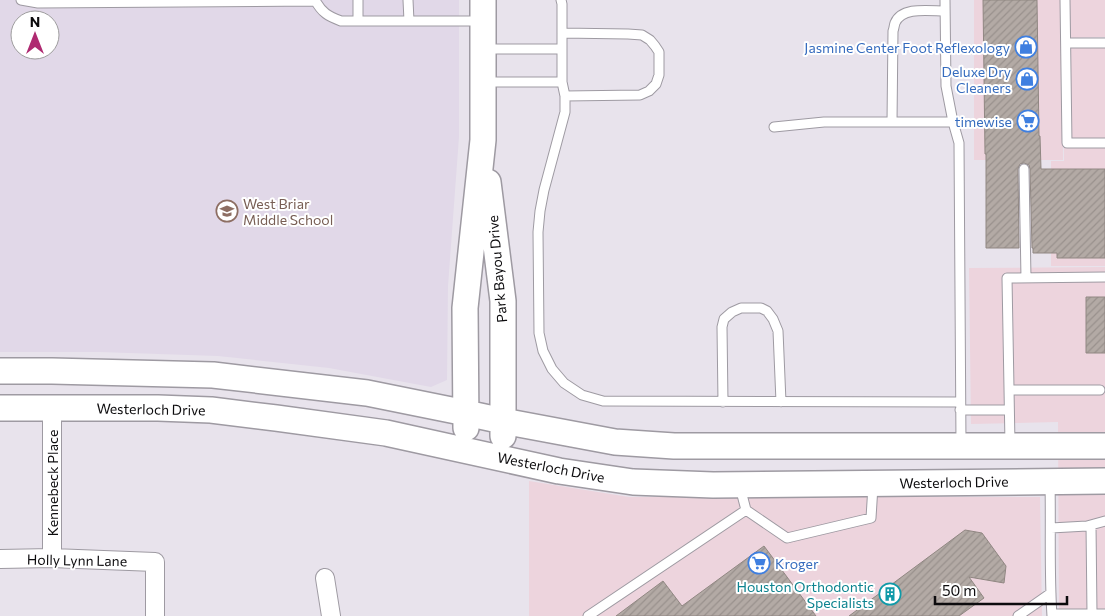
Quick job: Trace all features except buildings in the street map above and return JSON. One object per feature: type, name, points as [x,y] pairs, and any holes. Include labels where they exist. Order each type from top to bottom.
[{"type":"street","name":"Park Bayou Drive","points":[[466,450],[465,308],[483,140],[483,11]]},
{"type":"street","name":"Park Bayou Drive","points":[[483,140],[503,301],[503,459]]},
{"type":"street","points":[[0,371],[213,375],[367,393],[503,422],[615,442],[674,446],[1105,446]]},
{"type":"street","points":[[211,410],[213,375]]},
{"type":"street","name":"Westerloch Drive","points":[[0,408],[211,410],[386,433],[559,472],[633,482],[740,485],[1105,481]]},
{"type":"street","name":"Kennebeck Place","points":[[52,408],[52,558]]},
{"type":"street","points":[[738,446],[740,485]]},
{"type":"street","points":[[961,446],[961,482]]},
{"type":"street","name":"Holly Lynn Lane","points":[[0,559],[52,558],[155,562],[155,616]]},
{"type":"street","points":[[324,578],[331,616]]},
{"type":"lane","points":[[21,0],[38,3],[315,0],[318,7],[327,16],[341,21],[408,21],[483,11]]},
{"type":"lane","points":[[358,0],[358,21]]},
{"type":"lane","points":[[408,0],[408,21]]},
{"type":"lane","points":[[561,0],[562,82],[565,96],[565,112],[544,190],[538,232],[539,333],[543,352],[552,369],[564,383],[582,394],[603,401],[781,402],[960,406],[1009,410]]},
{"type":"lane","points":[[945,0],[946,86],[959,143],[961,446]]},
{"type":"lane","points":[[1065,0],[1067,143],[1105,143]]},
{"type":"lane","points":[[892,122],[893,31],[895,23],[899,17],[907,12],[945,11]]},
{"type":"lane","points":[[562,33],[642,35],[656,46],[658,52],[659,75],[656,84],[649,91],[640,95],[565,96]]},
{"type":"lane","points":[[1066,43],[1105,43]]},
{"type":"lane","points":[[483,49],[562,49]]},
{"type":"lane","points":[[483,82],[562,82]]},
{"type":"lane","points":[[774,127],[824,122],[954,122]]},
{"type":"lane","points":[[1024,170],[1026,278]]},
{"type":"lane","points":[[1010,446],[1007,278],[1105,277]]},
{"type":"lane","points":[[723,402],[722,327],[724,319],[732,312],[741,308],[761,308],[767,310],[773,319],[778,331],[781,402]]},
{"type":"lane","points":[[1009,390],[1100,390]]},
{"type":"lane","points":[[1050,482],[1050,593],[1052,615],[1105,614]]},
{"type":"lane","points":[[740,485],[746,510],[787,538],[871,518],[873,483]]},
{"type":"lane","points":[[588,616],[746,510]]},
{"type":"lane","points":[[1051,528],[1091,525],[1105,521]]},
{"type":"lane","points":[[1091,525],[1092,614]]},
{"type":"lane","points":[[1018,616],[1050,593]]},
{"type":"shaded area","name":"West Briar Middle School","points":[[0,0],[459,0],[459,137],[448,286],[447,380],[431,387],[329,368],[218,356],[99,352],[0,352]]},
{"type":"shaded area","points":[[974,0],[1105,0],[1105,37],[1062,37],[1063,160],[974,160]]},
{"type":"shaded area","points":[[1063,37],[1105,38],[1105,266],[1051,266],[1051,161],[1064,161]]},
{"type":"shaded area","points":[[1105,267],[1105,616],[1059,616],[1058,422],[971,424],[969,268]]},
{"type":"shaded area","points":[[529,481],[629,497],[1040,497],[1042,616],[529,616]]},
{"type":"place","name":"Jasmine Center Foot Reflexology","points":[[1026,47]]},
{"type":"place","name":"Deluxe Dry Cleaners","points":[[1027,79]]},
{"type":"place","name":"timewise","points":[[1028,121]]},
{"type":"place","name":"West Briar Middle School","points":[[227,211]]},
{"type":"place","name":"Kroger","points":[[759,563]]},
{"type":"place","name":"Houston Orthodontic Specialists","points":[[890,594]]}]
